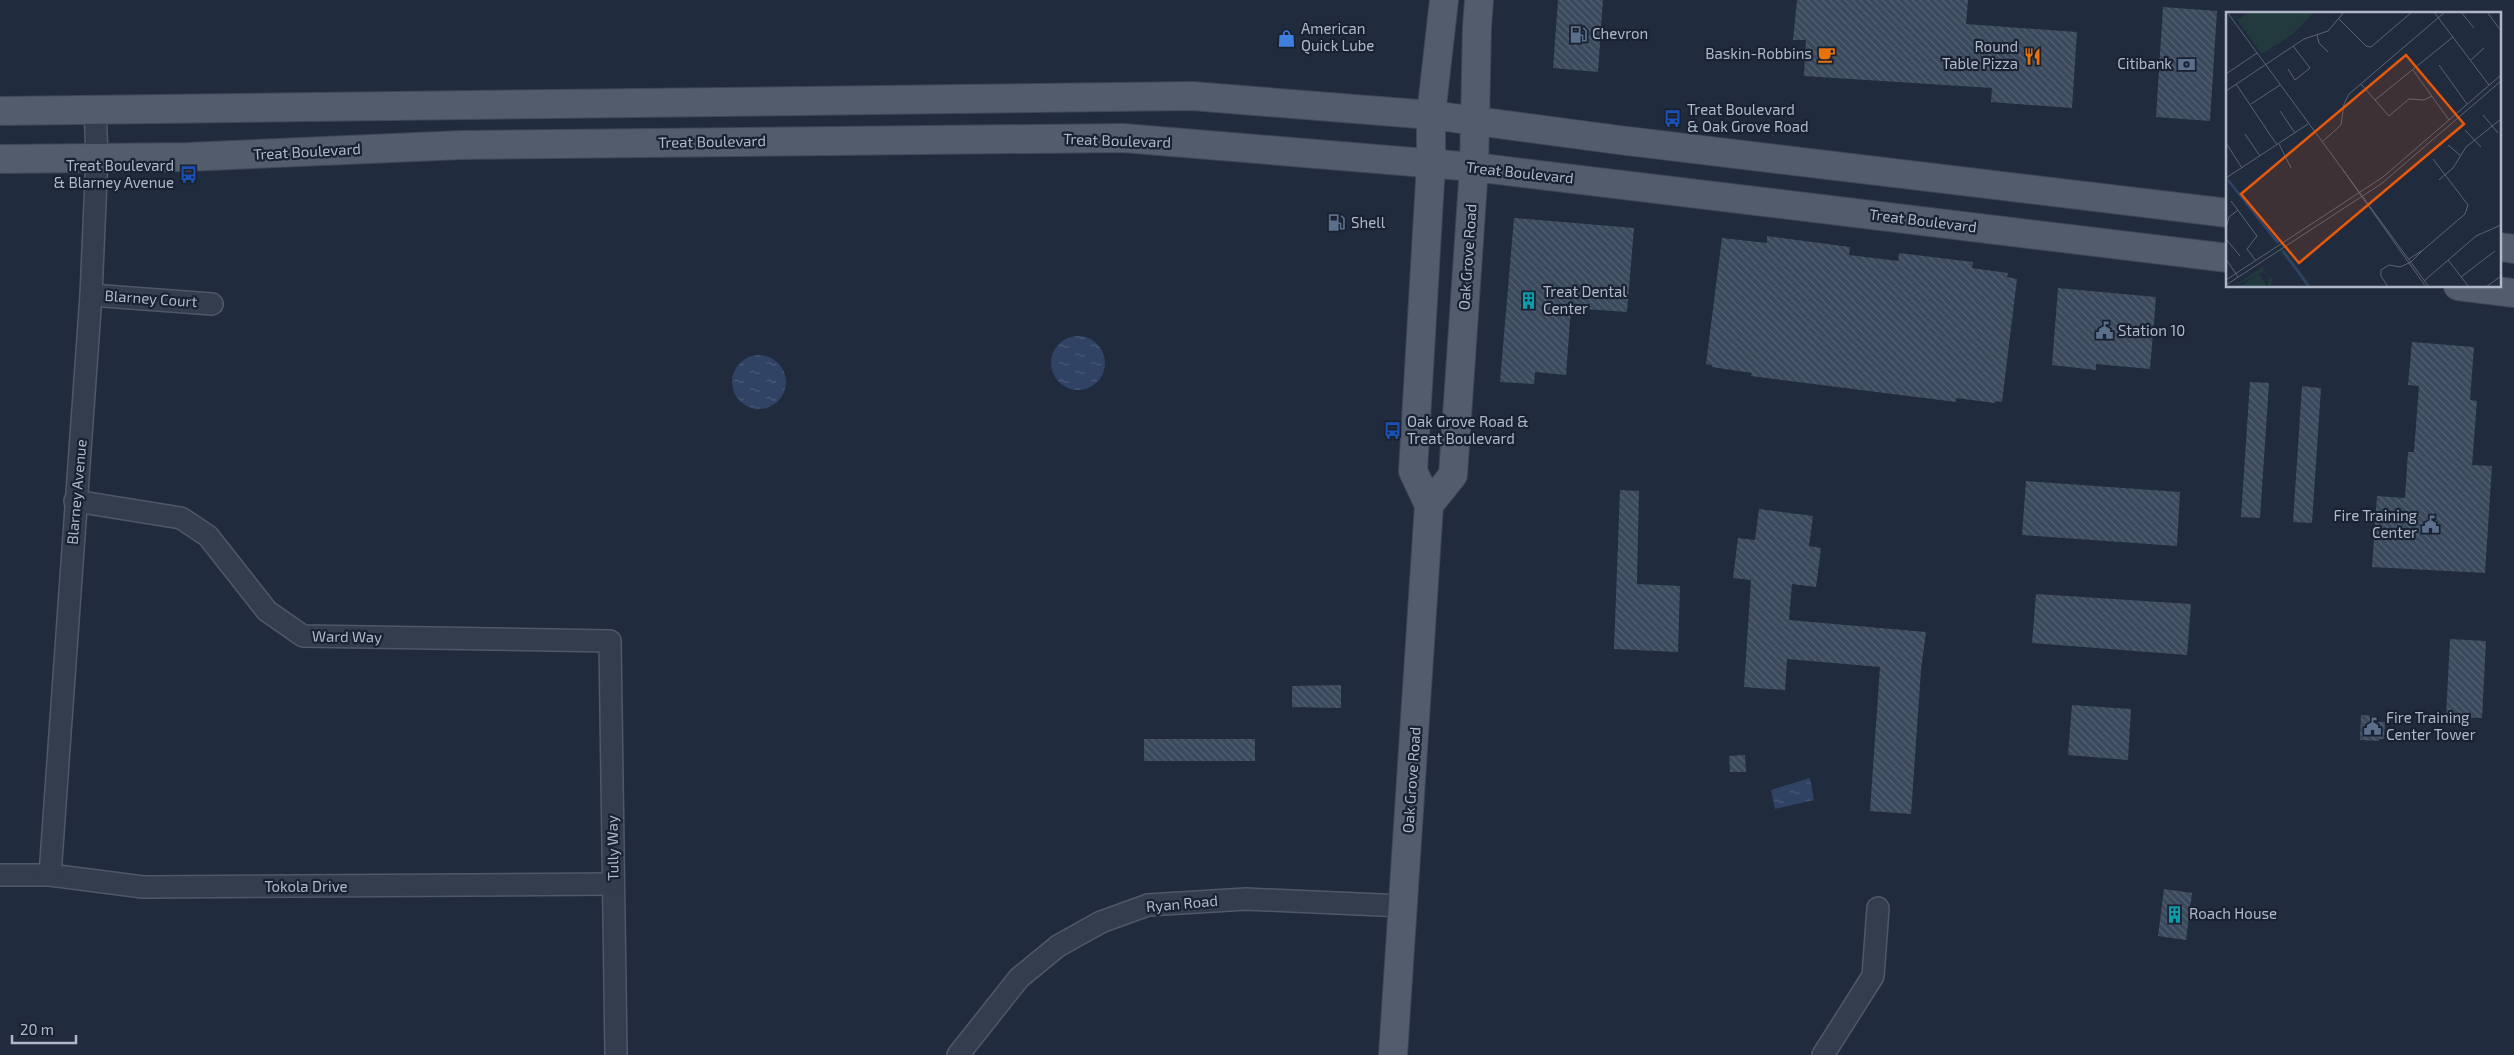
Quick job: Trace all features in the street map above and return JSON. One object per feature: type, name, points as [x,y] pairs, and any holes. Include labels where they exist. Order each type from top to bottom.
[{"type":"main road","name":"Oak Grove Road","points":[[1393,1055],[1429,505],[1413,470],[1431,164],[1431,115],[1444,0]]},
{"type":"main road","name":"Oak Grove Road","points":[[1429,505],[1453,475],[1474,167],[1479,0]]},
{"type":"main road","points":[[0,111],[1192,96],[1431,115],[2226,213]]},
{"type":"main road","name":"Treat Boulevard","points":[[0,159],[188,157],[462,145],[1123,138],[1474,167],[2226,258]]},
{"type":"main road","points":[[2474,288],[2514,293]]},
{"type":"street","name":"Blarney Avenue","points":[[50,875],[91,295],[97,157],[95,110]]},
{"type":"street","name":"Blarney Court","points":[[91,295],[212,304]]},
{"type":"street","name":"Ward Way","points":[[75,501],[181,518],[208,536],[267,611],[303,636],[610,642]]},
{"type":"street","name":"Tully Way","points":[[610,642],[616,1055]]},
{"type":"street","name":"Tokola Drive","points":[[0,875],[50,875],[143,887],[613,884]]},
{"type":"street","name":"Ryan Road","points":[[958,1055],[1019,978],[1058,946],[1101,922],[1148,904],[1246,899],[1403,906]]},
{"type":"street","points":[[1823,1055],[1873,976],[1878,908]]},
{"type":"water","points":[[1078,336],[1088,338],[1097,344],[1103,353],[1105,363],[1103,373],[1097,382],[1088,388],[1078,390],[1068,388],[1059,382],[1053,373],[1051,363],[1053,353],[1059,344],[1068,338]]},
{"type":"water","points":[[759,355],[769,357],[778,363],[784,372],[786,382],[784,392],[778,401],[769,407],[759,409],[749,407],[740,401],[734,392],[732,382],[734,372],[740,363],[749,357]]},
{"type":"water","points":[[1810,778],[1814,800],[1775,809],[1771,790]]},
{"type":"building","name":"Chevron","points":[[1558,0],[1603,0],[1598,72],[1553,68]]},
{"type":"building","points":[[1797,0],[1968,0],[1966,24],[2077,32],[2072,108],[1991,102],[1992,88],[1804,76],[1806,40],[1793,40]]},
{"type":"building","name":"Citibank","points":[[2163,7],[2217,11],[2210,121],[2156,117]]},
{"type":"building","name":"Treat Dental Center","points":[[1514,218],[1634,228],[1627,312],[1571,308],[1566,375],[1535,372],[1534,384],[1500,382]]},
{"type":"building","points":[[1767,236],[1850,247],[1849,255],[1898,261],[1899,253],[1973,262],[1972,268],[2008,273],[2007,277],[2017,279],[2002,402],[1996,401],[1995,403],[1956,398],[1956,402],[1751,376],[1752,373],[1712,367],[1712,365],[1706,364],[1722,238],[1767,243]]},
{"type":"building","name":"Station 10","points":[[2058,288],[2156,297],[2150,369],[2096,364],[2096,370],[2052,365]]},
{"type":"building","name":"Fire Training Center","points":[[2412,342],[2474,347],[2470,400],[2477,401],[2472,465],[2492,466],[2485,573],[2372,567],[2377,496],[2405,498],[2408,452],[2414,452],[2419,386],[2408,385]]},
{"type":"building","points":[[2250,382],[2269,383],[2260,518],[2241,517]]},
{"type":"building","points":[[2302,386],[2321,388],[2312,523],[2293,522]]},
{"type":"building","points":[[2026,481],[2180,492],[2177,546],[2022,535]]},
{"type":"building","points":[[1620,490],[1639,491],[1637,584],[1680,586],[1678,652],[1614,649]]},
{"type":"building","points":[[1759,509],[1813,516],[1809,546],[1821,548],[1816,587],[1792,584],[1789,620],[1926,632],[1921,670],[1911,814],[1870,811],[1880,667],[1787,659],[1785,690],[1744,687],[1751,580],[1733,578],[1738,538],[1755,540]]},
{"type":"building","points":[[2036,594],[2191,604],[2187,655],[2032,643]]},
{"type":"building","points":[[2450,639],[2486,641],[2482,718],[2446,717]]},
{"type":"building","points":[[1341,685],[1341,708],[1292,707],[1292,686]]},
{"type":"building","points":[[2072,705],[2131,709],[2128,760],[2068,755]]},
{"type":"building","name":"Fire Training Center Tower","points":[[2361,715],[2378,716],[2378,722],[2385,722],[2384,739],[2379,739],[2379,741],[2360,740]]},
{"type":"building","points":[[1144,739],[1255,739],[1255,761],[1144,761]]},
{"type":"building","points":[[1745,755],[1746,772],[1730,772],[1729,756]]},
{"type":"building","name":"Roach House","points":[[2164,889],[2192,893],[2186,940],[2158,936]]},
{"type":"place","name":"Chevron","points":[[1578,34]]},
{"type":"place","name":"American Quick Lube","points":[[1287,38]]},
{"type":"place","name":"Baskin-Robbins","points":[[1826,54]]},
{"type":"place","name":"Round Table Pizza","points":[[2032,56]]},
{"type":"place","name":"Citibank","points":[[2186,64]]},
{"type":"place","name":"Treat Boulevard & Oak Grove Road","points":[[1673,119]]},
{"type":"place","name":"Treat Boulevard & Blarney Avenue","points":[[188,175]]},
{"type":"place","name":"Shell","points":[[1337,223]]},
{"type":"place","name":"Treat Dental Center","points":[[1529,301]]},
{"type":"place","name":"Station 10","points":[[2104,331]]},
{"type":"place","name":"Oak Grove Road & Treat Boulevard","points":[[1393,431]]},
{"type":"place","name":"Fire Training Center","points":[[2431,525]]},
{"type":"place","name":"Fire Training Center Tower","points":[[2372,727]]},
{"type":"place","name":"Roach House","points":[[2175,914]]}]
